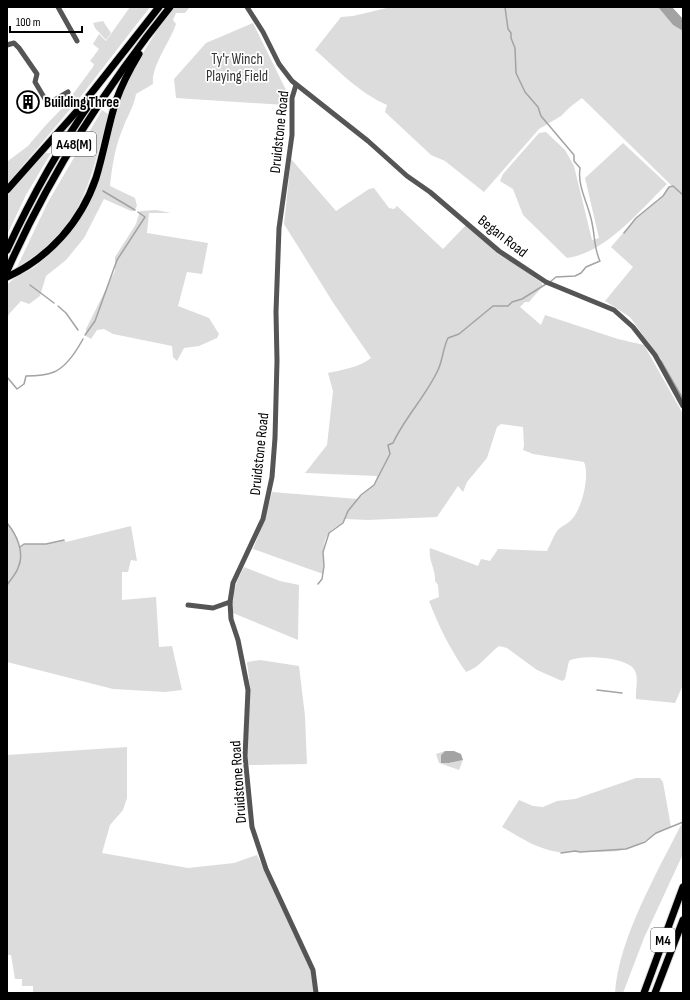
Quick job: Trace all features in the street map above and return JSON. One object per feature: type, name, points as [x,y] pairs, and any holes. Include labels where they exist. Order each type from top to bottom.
[{"type":"highway","points":[[7,190],[74,115],[159,7]]},
{"type":"highway","points":[[7,277],[30,265],[60,239],[73,224],[85,205],[96,177],[117,99],[133,65],[155,26],[170,7]]},
{"type":"highway","name":"A48(M)","points":[[7,271],[31,220],[75,142],[97,107],[155,26]]},
{"type":"highway","name":"A48(M)","points":[[7,250],[55,159],[121,57]]},
{"type":"highway","name":"M4","points":[[644,993],[683,887]]},
{"type":"highway","name":"M4","points":[[655,993],[683,920]]},
{"type":"street","points":[[58,7],[76,41]]},
{"type":"street","name":"Druidstone Road","points":[[247,7],[263,32],[280,64],[296,85],[292,98],[292,135],[279,228],[276,312],[277,361],[275,438],[272,478],[263,519],[233,583],[230,602],[231,619],[238,640],[248,690],[245,756],[252,827],[268,875],[313,970],[316,993]]},
{"type":"street","points":[[7,45],[14,43],[19,48],[37,74],[35,82],[48,104],[68,92]]},
{"type":"street","name":"Began Road","points":[[296,85],[368,141],[407,176],[440,200],[499,250],[546,282],[614,310],[633,327],[654,355],[683,406]]},
{"type":"street","points":[[188,604],[214,608],[230,602]]},
{"type":"green space","points":[[130,7],[150,7],[78,100],[7,184],[8,161],[28,146],[73,97],[73,94],[93,67],[94,64],[90,61],[99,49],[93,44],[99,34],[106,41]]},
{"type":"green space","points":[[174,7],[190,7],[185,13],[176,13],[173,20],[176,24],[158,62],[153,77],[153,84],[136,94],[134,103],[120,135],[114,157],[110,186],[135,198],[137,206],[134,211],[131,211],[104,199],[84,238],[66,260],[46,276],[40,296],[29,304],[21,301],[9,314],[7,320],[8,284],[14,278],[36,266],[52,252],[66,238],[89,204],[104,166],[116,112],[124,89],[144,52]]},
{"type":"green space","points":[[391,7],[658,7],[673,25],[683,31],[683,400],[658,356],[630,317],[605,301],[633,267],[611,247],[636,218],[663,196],[669,187],[672,186],[582,98],[561,116],[539,129],[484,192],[445,161],[431,155],[385,112],[387,105],[367,94],[340,73],[315,50],[341,17],[353,16]]},
{"type":"green space","points":[[103,21],[111,33],[106,40],[95,28],[93,23]]},
{"type":"green space","name":"Ty'r Winch Playing Field","points":[[253,23],[288,95],[285,105],[176,98],[174,79],[206,43]]},
{"type":"green space","points":[[102,110],[108,114],[89,182],[80,202],[70,220],[57,237],[17,267],[48,202]]},
{"type":"green space","points":[[546,132],[565,150],[574,166],[592,240],[599,238],[585,178],[623,143],[667,184],[634,218],[609,239],[595,248],[567,258],[523,215],[513,189],[500,181],[503,174],[539,133]]},
{"type":"green space","points":[[51,153],[26,195],[7,235],[7,196],[44,154]]},
{"type":"green space","points":[[291,159],[336,211],[369,189],[374,188],[389,208],[394,209],[397,206],[443,249],[466,225],[494,249],[542,283],[542,287],[529,302],[525,302],[520,307],[541,325],[545,315],[618,339],[644,345],[683,414],[683,685],[675,703],[636,699],[637,679],[635,671],[628,664],[621,661],[592,657],[569,661],[565,679],[562,681],[537,670],[507,648],[499,646],[479,664],[466,672],[450,646],[429,601],[439,597],[438,585],[435,581],[430,557],[430,548],[478,566],[481,559],[490,561],[498,549],[547,551],[557,531],[572,519],[576,514],[582,500],[586,475],[584,462],[533,454],[523,450],[523,427],[501,424],[497,427],[487,458],[467,482],[463,492],[458,486],[437,517],[368,520],[345,519],[326,537],[323,574],[253,549],[266,516],[272,492],[358,499],[374,485],[377,476],[305,473],[327,445],[333,391],[328,373],[356,366],[371,358],[334,304],[284,224]]},
{"type":"green space","points":[[156,210],[171,213],[149,213],[147,233],[208,243],[202,274],[187,272],[178,306],[209,318],[219,334],[217,338],[199,346],[184,348],[177,361],[173,357],[172,346],[113,334],[104,329],[97,330],[91,339],[86,336],[86,329],[115,271],[115,257],[136,224],[140,211]]},
{"type":"green space","points":[[7,523],[13,530],[20,547],[24,544],[46,544],[64,540],[66,542],[131,526],[137,561],[131,560],[128,572],[122,572],[122,600],[156,597],[159,647],[172,646],[182,690],[165,692],[113,689],[7,662]]},
{"type":"green space","points":[[244,567],[280,581],[299,585],[298,640],[233,613],[235,589]]},
{"type":"green space","points":[[260,660],[299,666],[305,716],[307,764],[249,765],[247,757],[250,687],[247,662]]},
{"type":"green space","points":[[127,747],[127,798],[123,810],[110,825],[102,853],[188,868],[234,863],[257,855],[311,970],[314,993],[33,993],[33,986],[22,986],[22,979],[15,979],[11,955],[7,955],[7,755]]},
{"type":"green space","points":[[445,751],[441,755],[441,763],[463,760],[459,770],[439,763],[436,754]]},
{"type":"green space","points":[[636,778],[660,778],[663,782],[671,827],[632,847],[615,851],[550,851],[536,846],[502,827],[519,800],[533,806],[543,807],[557,801],[575,799]]},
{"type":"green space","points":[[683,821],[683,854],[644,938],[623,993],[615,993],[618,972],[632,927],[641,905]]},
{"type":"shaded area","points":[[658,7],[672,7],[683,19],[683,31],[673,25]]},
{"type":"shaded area","points":[[445,751],[454,751],[461,754],[463,760],[441,763],[441,755]]},
{"type":"waterway","points":[[505,7],[508,29],[511,33],[511,38],[515,48],[516,73],[525,92],[538,107],[541,116],[574,155],[574,161],[580,168],[580,182],[590,216],[600,261],[586,267],[581,273],[575,276],[556,277],[550,282]]},
{"type":"waterway","points":[[624,233],[636,218],[663,196],[669,187],[673,186],[683,195]]},
{"type":"waterway","points":[[103,191],[135,210]]},
{"type":"waterway","points":[[85,335],[95,321],[117,260],[145,217],[138,212]]},
{"type":"waterway","points":[[318,584],[322,579],[324,566],[323,552],[329,533],[343,523],[348,511],[361,495],[374,485],[390,454],[388,445],[393,443],[403,424],[433,380],[440,366],[448,338],[459,334],[493,306],[508,306],[512,302],[522,299],[546,284]]},
{"type":"waterway","points":[[30,285],[54,303]]},
{"type":"waterway","points":[[58,306],[66,313],[78,330]]},
{"type":"waterway","points":[[7,377],[17,389],[24,384],[26,376],[37,376],[54,372],[67,362],[83,339]]},
{"type":"waterway","points":[[661,361],[683,399]]},
{"type":"waterway","points":[[7,523],[17,539],[21,556],[17,570],[7,585]]},
{"type":"waterway","points":[[20,547],[24,544],[46,544],[64,540]]},
{"type":"waterway","points":[[597,690],[622,693]]},
{"type":"waterway","points":[[7,760],[7,775]]},
{"type":"waterway","points":[[561,853],[626,849],[645,842],[656,833],[683,822]]},
{"type":"place","name":"Building Three","points":[[28,102]]}]
